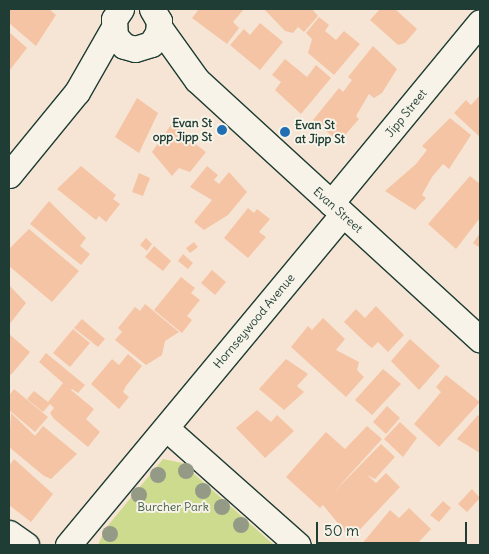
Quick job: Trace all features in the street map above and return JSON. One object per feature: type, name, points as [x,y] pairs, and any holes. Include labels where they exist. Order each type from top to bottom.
[{"type":"street","points":[[77,92],[135,49],[155,39],[157,15]]},
{"type":"street","name":"Evan Street","points":[[157,15],[197,80]]},
{"type":"street","points":[[9,175],[77,92],[113,17]]},
{"type":"street","name":"Evan Street","points":[[113,17],[119,42],[197,80],[480,338]]},
{"type":"street","name":"Jipp Street","points":[[337,208],[480,22]]},
{"type":"street","name":"Hornseywood Avenue","points":[[68,545],[166,428],[337,208]]},
{"type":"street","points":[[166,428],[298,545]]},
{"type":"street","points":[[9,533],[26,545]]},
{"type":"green space","name":"Burcher Park","points":[[163,459],[182,463],[274,545],[98,545],[105,529]]},
{"type":"building","points":[[9,9],[49,9],[56,15],[36,46],[9,23]]},
{"type":"building","points":[[199,9],[244,9],[233,22],[239,28],[227,44],[192,18]]},
{"type":"building","points":[[264,9],[312,9],[318,16],[304,32],[298,27],[293,33],[285,31]]},
{"type":"building","points":[[380,9],[395,9],[417,29],[405,43],[398,45],[370,20]]},
{"type":"building","points":[[319,17],[329,25],[325,31],[336,40],[344,31],[360,44],[334,75],[308,53],[312,39],[306,33]]},
{"type":"building","points":[[260,23],[283,42],[260,70],[230,45],[244,29],[250,35]]},
{"type":"building","points":[[9,32],[27,48],[9,71]]},
{"type":"building","points":[[373,46],[397,69],[382,93],[374,98],[369,94],[356,116],[359,119],[339,142],[313,120],[339,88],[343,92],[352,80],[348,77]]},
{"type":"building","points":[[285,59],[307,77],[316,65],[331,78],[301,114],[275,90],[281,82],[272,75]]},
{"type":"building","points":[[480,95],[480,137],[454,113],[466,100],[471,105]]},
{"type":"building","points":[[137,98],[158,113],[139,153],[115,137]]},
{"type":"building","points":[[450,118],[471,135],[449,169],[443,164],[432,177],[422,195],[426,198],[415,210],[385,191],[416,164],[427,150],[422,146]]},
{"type":"building","points":[[171,125],[196,138],[193,142],[206,152],[190,172],[179,168],[172,176],[152,152]]},
{"type":"building","points":[[81,166],[116,195],[113,199],[120,204],[106,222],[99,216],[96,220],[57,189]]},
{"type":"building","points":[[207,166],[218,175],[214,180],[219,184],[229,172],[247,192],[228,215],[204,230],[194,222],[212,200],[190,187]]},
{"type":"building","points":[[139,173],[150,178],[143,196],[132,192]]},
{"type":"building","points":[[470,176],[480,184],[480,218],[456,249],[428,224]]},
{"type":"building","points":[[49,201],[86,238],[80,246],[90,254],[81,265],[30,224]]},
{"type":"building","points":[[248,208],[254,213],[257,209],[270,219],[259,232],[266,237],[248,258],[224,238]]},
{"type":"building","points":[[29,229],[79,271],[52,302],[9,266],[9,249]]},
{"type":"building","points":[[480,233],[480,248],[473,243]]},
{"type":"building","points":[[146,238],[152,244],[147,251],[140,245]]},
{"type":"building","points":[[194,242],[198,247],[190,253],[186,248]]},
{"type":"building","points":[[154,246],[171,261],[163,271],[145,257]]},
{"type":"building","points":[[183,254],[193,263],[188,269],[178,261]]},
{"type":"building","points":[[212,270],[226,282],[215,295],[201,283]]},
{"type":"building","points":[[181,277],[195,288],[191,293],[200,300],[187,316],[192,320],[182,333],[154,310]]},
{"type":"building","points":[[9,285],[26,303],[9,325]]},
{"type":"building","points":[[145,304],[179,332],[165,341],[162,355],[146,365],[115,340],[122,332],[118,328],[135,307],[140,311]]},
{"type":"building","points":[[376,306],[404,335],[388,352],[378,342],[372,348],[344,322],[356,309],[365,318]]},
{"type":"building","points":[[323,318],[345,339],[336,350],[359,362],[357,370],[364,377],[346,397],[291,347],[308,326],[312,330]]},
{"type":"building","points":[[82,319],[105,339],[98,347],[74,328]]},
{"type":"building","points":[[73,329],[90,343],[70,367],[53,353]]},
{"type":"building","points":[[9,334],[30,352],[11,375],[9,373]]},
{"type":"building","points":[[410,339],[440,366],[419,390],[391,361]]},
{"type":"building","points":[[46,353],[85,385],[78,393],[71,390],[94,409],[86,419],[100,432],[88,447],[54,419],[50,413],[54,408],[50,404],[43,412],[27,399],[34,391],[48,402],[63,383],[39,362]]},
{"type":"building","points":[[128,354],[142,366],[126,386],[123,392],[129,397],[119,409],[91,384],[112,359],[119,365]]},
{"type":"building","points":[[286,359],[308,374],[297,386],[304,392],[284,410],[259,389]]},
{"type":"building","points":[[383,369],[401,384],[372,415],[355,400]]},
{"type":"building","points":[[446,375],[480,402],[439,447],[414,424],[441,392],[436,387]]},
{"type":"building","points":[[14,389],[48,417],[35,432],[9,410],[9,396]]},
{"type":"building","points":[[387,406],[400,418],[386,434],[373,422]]},
{"type":"building","points":[[257,410],[271,422],[277,415],[294,431],[265,458],[236,428]]},
{"type":"building","points":[[11,413],[35,436],[43,426],[77,454],[51,479],[44,476],[9,447]]},
{"type":"building","points":[[478,415],[480,417],[480,453],[457,439]]},
{"type":"building","points":[[400,422],[417,438],[403,457],[384,439]]},
{"type":"building","points":[[367,426],[382,439],[333,493],[381,444],[395,457],[375,479],[367,475],[376,483],[386,473],[400,487],[351,539],[323,505],[320,508],[286,477],[326,432],[345,449]]},
{"type":"building","points":[[14,459],[53,494],[31,522],[9,505],[9,466]]},
{"type":"building","points":[[472,489],[480,498],[467,512],[458,504]]},
{"type":"building","points":[[443,501],[451,508],[439,522],[430,515]]},
{"type":"building","points":[[409,508],[431,529],[416,545],[361,545],[390,510],[399,518]]},
{"type":"place","name":"Evan St opp Jipp St","points":[[222,130]]},
{"type":"place","name":"Evan St at Jipp St","points":[[285,132]]}]
